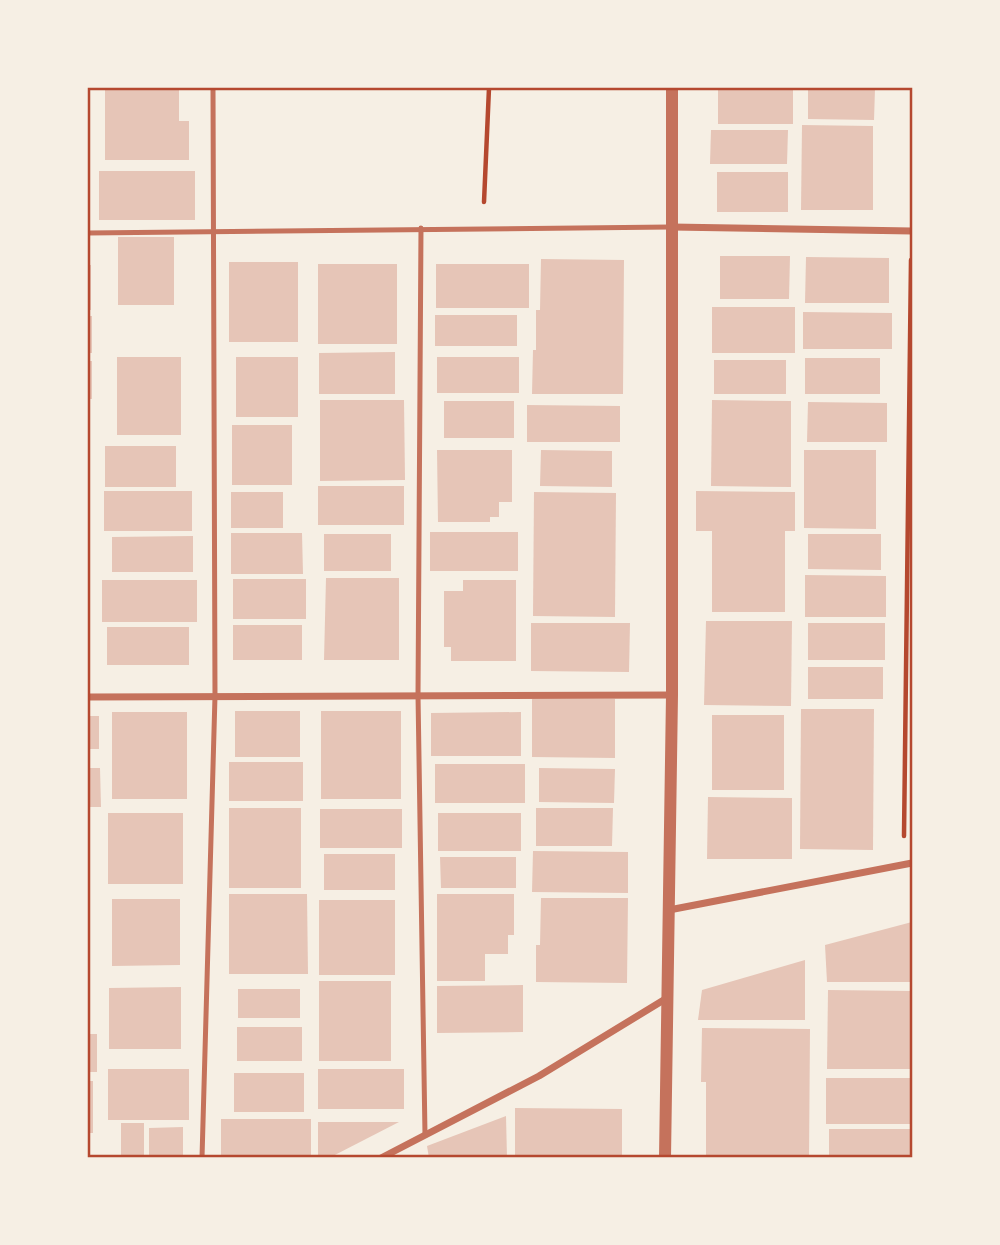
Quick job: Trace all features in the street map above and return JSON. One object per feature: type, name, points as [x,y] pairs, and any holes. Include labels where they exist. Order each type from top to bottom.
[{"type":"street","points":[[665,1157],[672,695],[672,88]]},
{"type":"street","points":[[670,227],[912,231]]},
{"type":"street","points":[[88,697],[672,695]]},
{"type":"street","points":[[669,910],[908,864]]},
{"type":"street","points":[[383,1157],[539,1076],[667,998]]},
{"type":"lane","points":[[202,1157],[215,696],[213,88]]},
{"type":"lane","points":[[88,233],[670,227]]},
{"type":"lane","points":[[421,228],[418,695],[425,1135]]},
{"type":"path","points":[[483,228],[489,88]]},
{"type":"path","points":[[908,864],[912,231]]},
{"type":"building","points":[[105,88],[179,88],[179,121],[189,121],[189,160],[105,160]]},
{"type":"building","points":[[718,88],[793,88],[793,124],[718,124]]},
{"type":"building","points":[[808,88],[875,88],[874,120],[808,119]]},
{"type":"building","points":[[802,125],[873,126],[873,210],[801,210]]},
{"type":"building","points":[[711,130],[788,130],[787,164],[710,164]]},
{"type":"building","points":[[99,171],[195,171],[195,220],[99,220]]},
{"type":"building","points":[[717,172],[788,172],[788,212],[717,212]]},
{"type":"building","points":[[118,237],[174,237],[174,305],[118,305]]},
{"type":"building","points":[[720,256],[790,256],[789,299],[720,299]]},
{"type":"building","points":[[806,257],[889,258],[889,303],[805,303]]},
{"type":"building","points":[[541,259],[624,260],[623,394],[532,394],[536,310],[540,310]]},
{"type":"building","points":[[229,262],[298,262],[298,342],[229,342]]},
{"type":"building","points":[[318,264],[397,264],[397,344],[318,344]]},
{"type":"building","points":[[436,264],[529,264],[529,308],[436,308]]},
{"type":"building","points":[[88,265],[91,265],[91,310],[88,310]]},
{"type":"building","points":[[712,307],[795,307],[795,353],[712,353]]},
{"type":"building","points":[[803,312],[892,313],[892,349],[803,349]]},
{"type":"building","points":[[435,315],[517,315],[517,346],[435,346]]},
{"type":"building","points":[[88,316],[92,316],[92,353],[88,353]]},
{"type":"building","points":[[395,352],[395,394],[319,394],[319,353]]},
{"type":"building","points":[[117,357],[181,357],[181,435],[117,435]]},
{"type":"building","points":[[236,357],[298,357],[298,417],[236,417]]},
{"type":"building","points":[[437,357],[519,357],[519,393],[437,393]]},
{"type":"building","points":[[805,358],[880,358],[880,394],[805,394]]},
{"type":"building","points":[[714,360],[786,360],[786,394],[714,394]]},
{"type":"building","points":[[88,361],[92,361],[92,399],[88,399]]},
{"type":"building","points":[[320,400],[404,400],[405,480],[320,481]]},
{"type":"building","points":[[712,400],[791,401],[791,487],[711,486]]},
{"type":"building","points":[[444,401],[514,401],[514,438],[444,438]]},
{"type":"building","points":[[808,402],[887,403],[887,442],[807,442]]},
{"type":"building","points":[[527,405],[620,406],[620,442],[527,442]]},
{"type":"building","points":[[232,425],[292,425],[292,485],[232,485]]},
{"type":"building","points":[[105,446],[176,446],[176,487],[105,487]]},
{"type":"building","points":[[437,450],[512,450],[512,502],[499,502],[499,517],[490,517],[490,522],[438,522]]},
{"type":"building","points":[[541,450],[612,451],[612,487],[540,486]]},
{"type":"building","points":[[804,450],[876,450],[876,529],[804,528]]},
{"type":"building","points":[[318,486],[404,486],[404,525],[318,525]]},
{"type":"building","points":[[104,491],[192,491],[192,531],[104,531]]},
{"type":"building","points":[[696,491],[795,492],[795,531],[785,531],[785,612],[712,612],[712,531],[696,531]]},
{"type":"building","points":[[231,492],[283,492],[283,528],[231,528]]},
{"type":"building","points":[[534,492],[616,493],[615,617],[533,616]]},
{"type":"building","points":[[430,532],[518,532],[518,571],[430,571]]},
{"type":"building","points":[[231,533],[302,533],[303,574],[231,574]]},
{"type":"building","points":[[324,534],[391,534],[391,571],[324,571]]},
{"type":"building","points":[[808,534],[881,534],[881,570],[808,569]]},
{"type":"building","points":[[193,536],[193,572],[112,572],[112,537]]},
{"type":"building","points":[[805,575],[886,576],[886,617],[805,617]]},
{"type":"building","points":[[326,578],[399,578],[399,660],[324,660]]},
{"type":"building","points":[[233,579],[306,579],[306,619],[233,619]]},
{"type":"building","points":[[102,580],[197,580],[197,622],[102,622]]},
{"type":"building","points":[[463,580],[516,580],[516,661],[451,661],[451,647],[444,647],[444,591],[463,591]]},
{"type":"building","points":[[706,621],[792,621],[791,706],[704,705]]},
{"type":"building","points":[[531,623],[630,623],[629,672],[531,671]]},
{"type":"building","points":[[808,623],[885,623],[885,660],[808,660]]},
{"type":"building","points":[[233,625],[302,625],[302,660],[233,660]]},
{"type":"building","points":[[107,627],[189,627],[189,665],[107,665]]},
{"type":"building","points":[[808,667],[883,667],[883,699],[808,699]]},
{"type":"building","points":[[532,699],[615,699],[615,758],[532,757]]},
{"type":"building","points":[[801,709],[874,709],[873,850],[800,849]]},
{"type":"building","points":[[235,711],[300,711],[300,757],[235,757]]},
{"type":"building","points":[[321,711],[401,711],[401,799],[321,799]]},
{"type":"building","points":[[112,712],[187,712],[187,799],[112,799]]},
{"type":"building","points":[[521,712],[521,756],[431,756],[431,713]]},
{"type":"building","points":[[712,715],[784,715],[784,790],[712,790]]},
{"type":"building","points":[[88,716],[99,716],[99,749],[88,749]]},
{"type":"building","points":[[229,762],[303,762],[303,801],[229,801]]},
{"type":"building","points":[[435,764],[525,764],[525,803],[435,803]]},
{"type":"building","points":[[88,768],[100,768],[101,807],[88,807]]},
{"type":"building","points":[[539,768],[615,769],[614,803],[539,802]]},
{"type":"building","points":[[708,797],[792,798],[792,859],[707,859]]},
{"type":"building","points":[[229,808],[301,808],[301,888],[229,888]]},
{"type":"building","points":[[536,808],[613,808],[612,846],[536,846]]},
{"type":"building","points":[[320,809],[402,809],[402,848],[320,848]]},
{"type":"building","points":[[108,813],[183,813],[183,884],[108,884]]},
{"type":"building","points":[[438,813],[521,813],[521,851],[438,851]]},
{"type":"building","points":[[533,851],[628,852],[628,893],[532,892]]},
{"type":"building","points":[[324,854],[395,854],[395,890],[324,890]]},
{"type":"building","points":[[440,857],[516,857],[516,888],[441,888]]},
{"type":"building","points":[[229,894],[307,894],[308,974],[229,974]]},
{"type":"building","points":[[437,894],[514,894],[514,935],[508,935],[508,954],[485,954],[485,981],[437,981]]},
{"type":"building","points":[[541,898],[628,898],[627,983],[536,982],[536,945],[540,945]]},
{"type":"building","points":[[112,899],[180,899],[180,965],[112,966]]},
{"type":"building","points":[[319,900],[395,900],[395,975],[319,975]]},
{"type":"building","points":[[912,922],[912,982],[827,982],[825,945]]},
{"type":"building","points":[[805,960],[805,1020],[698,1020],[702,990]]},
{"type":"building","points":[[319,981],[391,981],[391,1061],[319,1061]]},
{"type":"building","points":[[523,985],[523,1032],[437,1033],[437,986]]},
{"type":"building","points":[[181,987],[181,1049],[109,1049],[109,988]]},
{"type":"building","points":[[238,989],[300,989],[300,1018],[238,1018]]},
{"type":"building","points":[[828,990],[912,991],[912,1069],[827,1069]]},
{"type":"building","points":[[237,1027],[302,1027],[302,1061],[237,1061]]},
{"type":"building","points":[[702,1028],[810,1029],[809,1158],[706,1158],[706,1082],[701,1082]]},
{"type":"building","points":[[88,1034],[97,1034],[97,1072],[88,1072]]},
{"type":"building","points":[[108,1069],[189,1069],[189,1120],[108,1120]]},
{"type":"building","points":[[318,1069],[404,1069],[404,1109],[318,1109]]},
{"type":"building","points":[[234,1073],[304,1073],[304,1112],[234,1112]]},
{"type":"building","points":[[826,1078],[912,1078],[912,1124],[826,1124]]},
{"type":"building","points":[[88,1081],[93,1081],[93,1133],[88,1133]]},
{"type":"building","points":[[515,1108],[622,1109],[622,1158],[515,1158]]},
{"type":"building","points":[[506,1116],[507,1158],[429,1158],[427,1146]]},
{"type":"building","points":[[221,1119],[311,1119],[311,1158],[221,1158]]},
{"type":"building","points":[[318,1122],[399,1122],[329,1158],[318,1158]]},
{"type":"building","points":[[121,1123],[144,1123],[144,1158],[121,1158]]},
{"type":"building","points":[[183,1127],[183,1158],[149,1158],[149,1128]]},
{"type":"building","points":[[829,1129],[912,1129],[912,1158],[829,1158]]}]
